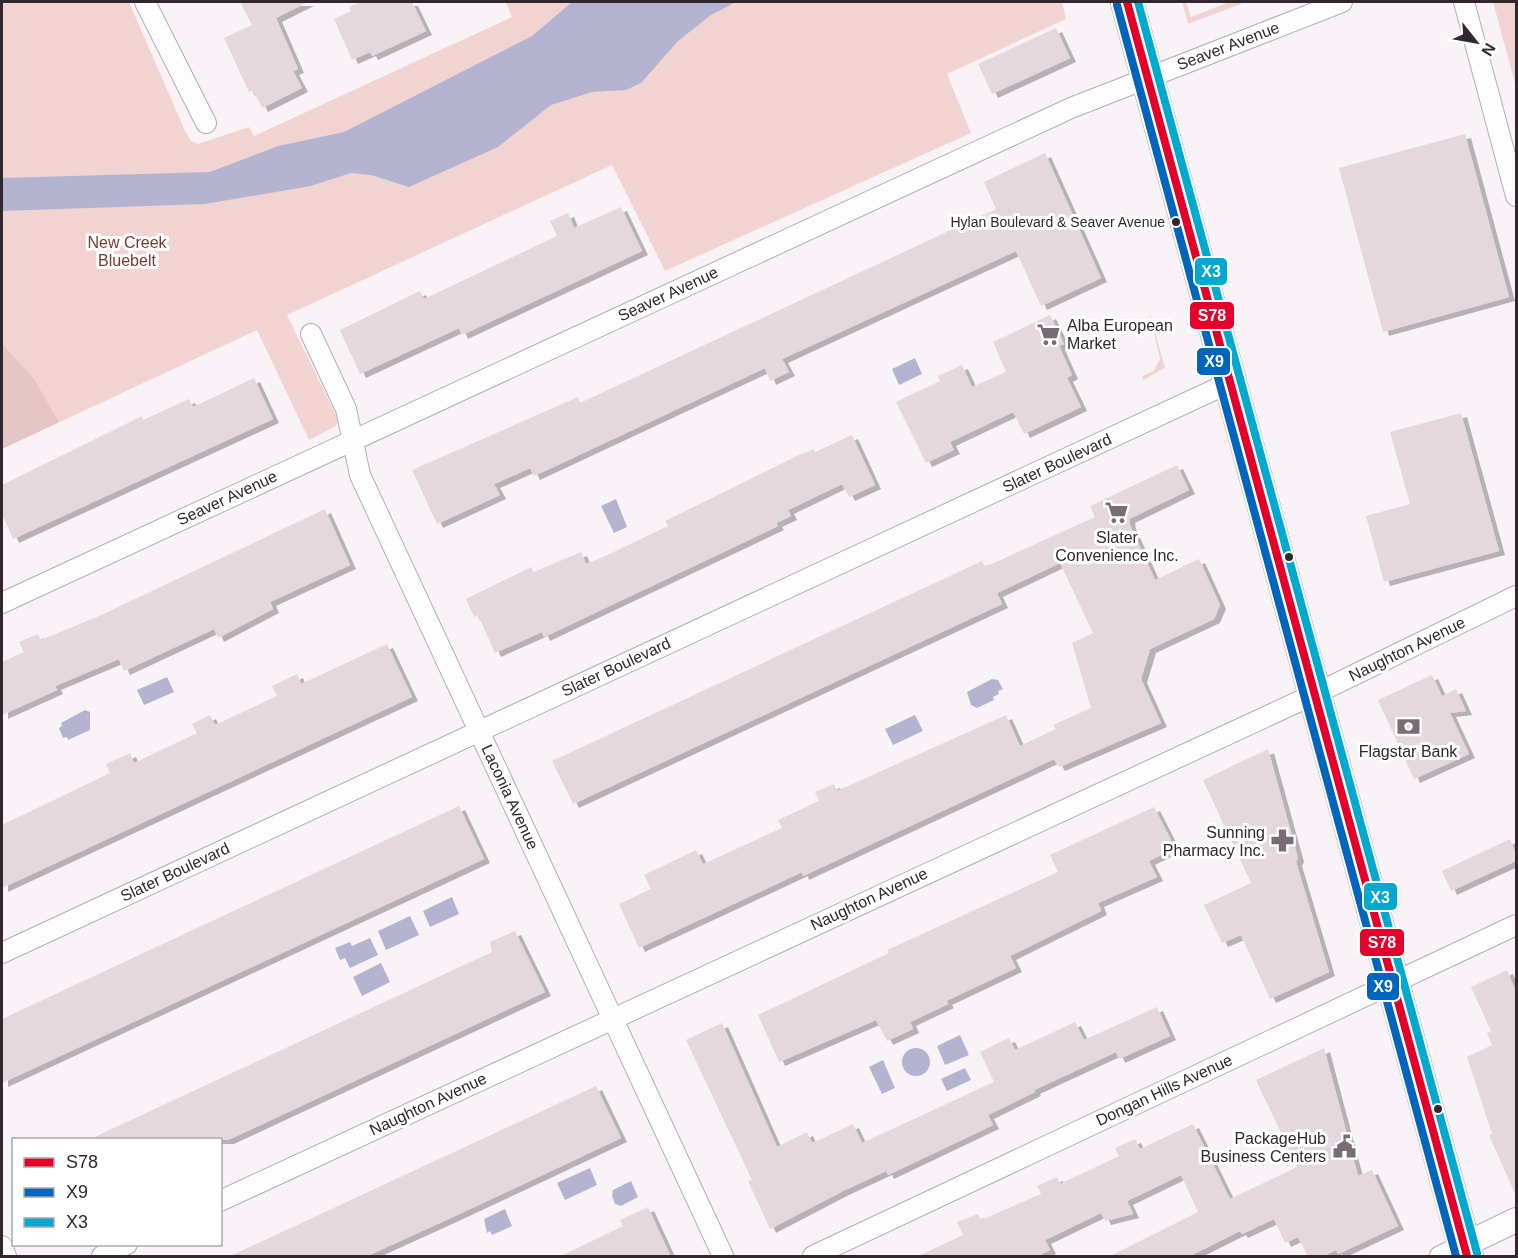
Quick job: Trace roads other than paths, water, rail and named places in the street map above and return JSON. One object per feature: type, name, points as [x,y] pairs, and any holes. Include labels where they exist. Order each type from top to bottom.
[{"type":"main road","points":[[1127,2],[1394,983],[1457,1253]]},
{"type":"street","points":[[146,2],[206,123]]},
{"type":"street","name":"Seaver Avenue","points":[[2,603],[1071,108],[1342,2]]},
{"type":"street","points":[[1464,2],[1516,196]]},
{"type":"street","name":"Laconia Avenue","points":[[311,333],[346,409],[360,475],[723,1257]]},
{"type":"street","name":"Slater Boulevard","points":[[2,953],[1231,382]]},
{"type":"street","name":"Naughton Avenue","points":[[222,1200],[1315,694],[1516,596]]},
{"type":"street","name":"Dongan Hills Avenue","points":[[813,1257],[1516,926]]},
{"type":"street","points":[[1457,1253],[1516,1220]]},
{"type":"street","points":[[2,1246],[6,1257]]},
{"type":"street","points":[[102,1257],[125,1246]]},
{"type":"water","points":[[572,2],[736,2],[711,15],[678,41],[641,83],[626,90],[592,92],[551,105],[498,147],[409,187],[371,175],[351,173],[311,186],[205,204],[2,211],[2,178],[210,172],[278,146],[344,132],[532,36]]},
{"type":"water","points":[[915,358],[922,374],[899,385],[892,369]]},
{"type":"water","points":[[616,499],[627,527],[614,533],[601,506]]},
{"type":"water","points":[[167,677],[174,692],[144,705],[137,690]]},
{"type":"water","points":[[992,679],[998,680],[1003,689],[998,691],[999,694],[993,697],[994,700],[977,708],[971,705],[967,692]]},
{"type":"water","points":[[85,710],[90,712],[90,730],[68,740],[67,737],[63,738],[59,728],[62,726],[61,723]]},
{"type":"water","points":[[915,715],[923,731],[893,745],[885,729]]},
{"type":"water","points":[[452,897],[459,914],[430,927],[423,911]]},
{"type":"water","points":[[410,916],[419,935],[386,950],[378,931]]},
{"type":"water","points":[[370,938],[378,955],[350,968],[345,958],[340,960],[335,948],[350,942],[352,946]]},
{"type":"water","points":[[381,963],[390,982],[362,996],[353,977]]},
{"type":"water","points":[[960,1035],[969,1055],[945,1065],[937,1046]]},
{"type":"water","points":[[916,1048],[926,1052],[930,1062],[926,1072],[916,1076],[906,1072],[902,1062],[906,1052]]},
{"type":"water","points":[[883,1060],[895,1088],[882,1094],[869,1067]]},
{"type":"water","points":[[965,1068],[971,1080],[947,1091],[941,1079]]},
{"type":"water","points":[[590,1168],[597,1185],[565,1200],[557,1183]]},
{"type":"water","points":[[631,1181],[638,1197],[621,1206],[615,1204],[612,1196],[613,1190]]},
{"type":"water","points":[[505,1209],[512,1226],[492,1235],[490,1231],[487,1233],[484,1219]]},
{"type":"place","name":"Hylan Boulevard & Seaver Avenue","points":[[1176,222]]},
{"type":"place","name":"Alba European Market","points":[[1049,334]]},
{"type":"place","name":"Slater Convenience Inc.","points":[[1117,512]]},
{"type":"place","name":"Flagstar Bank","points":[[1408,726]]},
{"type":"place","name":"Sunning Pharmacy Inc.","points":[[1283,841]]},
{"type":"place","name":"PackageHub Business Centers","points":[[1344,1147]]},
{"type":"park label","name":"New Creek Bluebelt","points":[[127,251]]}]
